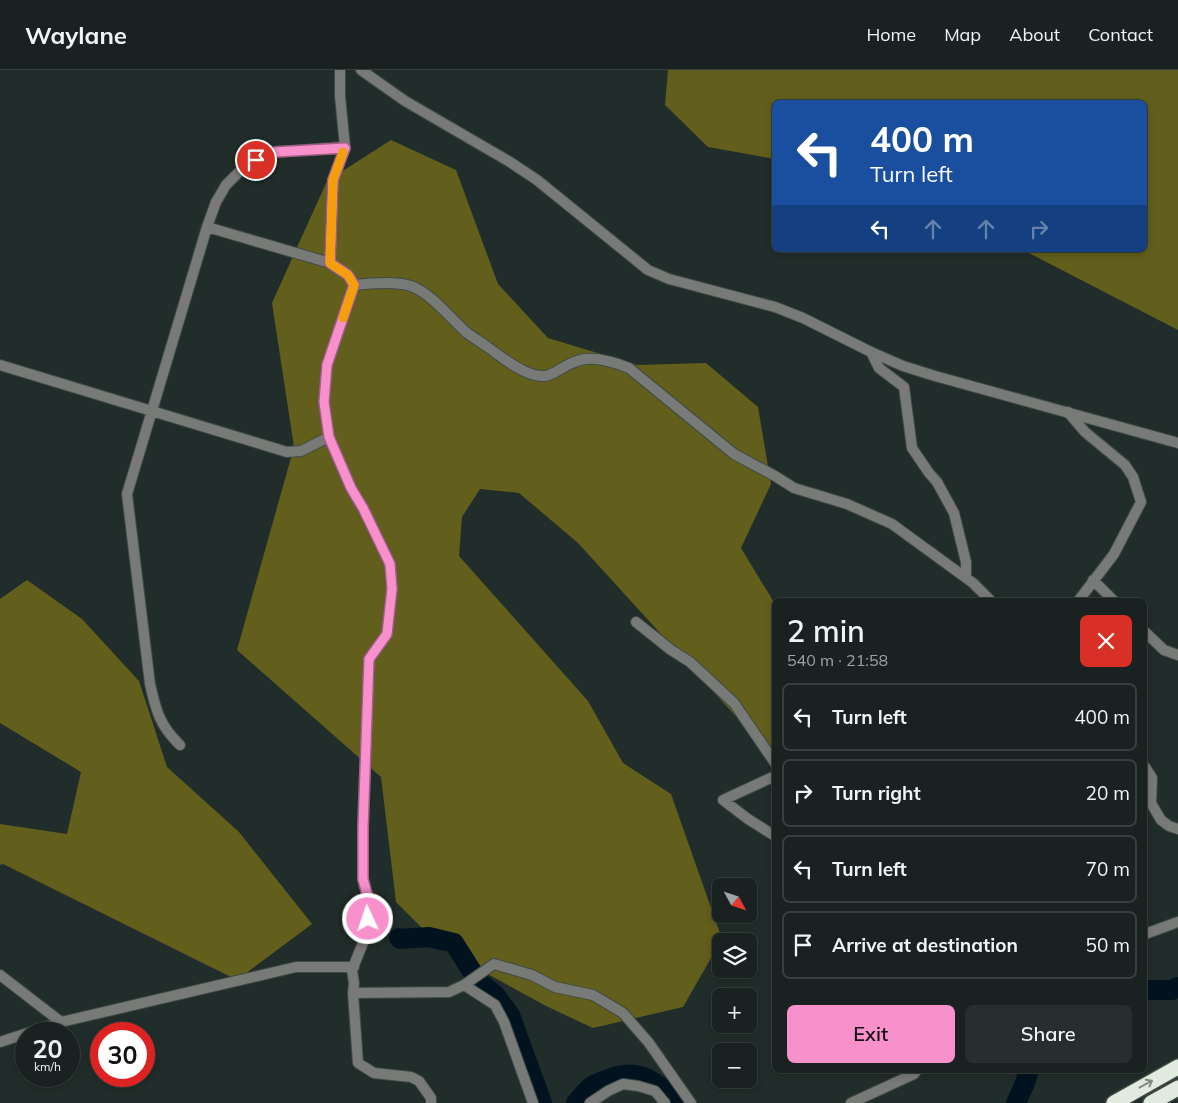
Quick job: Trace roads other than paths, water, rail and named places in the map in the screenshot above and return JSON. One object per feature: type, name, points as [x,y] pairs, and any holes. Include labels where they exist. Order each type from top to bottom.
[{"type":"highway","points":[[1114,1103],[1178,1066]]},
{"type":"highway","points":[[1151,1103],[1178,1088]]},
{"type":"street","points":[[330,263],[333,180],[345,148],[340,96],[340,70]]},
{"type":"street","points":[[361,70],[405,101],[510,162],[536,180],[648,270],[669,279],[775,307],[803,318],[903,366],[1178,443]]},
{"type":"street","points":[[180,745],[162,723],[155,708],[150,684],[127,494],[207,227],[216,202],[226,185],[256,160],[275,152],[345,148]]},
{"type":"street","points":[[207,227],[330,263],[348,275],[354,285],[327,365],[324,402],[329,437],[351,488],[363,508],[390,564],[392,589],[387,634],[369,659],[363,879],[370,905],[367,933],[353,968],[358,1064],[374,1073],[411,1076],[420,1081],[431,1098],[431,1103]]},
{"type":"street","points":[[354,285],[388,283],[412,286],[427,296],[467,333],[509,363],[539,377],[548,376],[577,360],[590,358],[616,363],[629,368],[734,454],[794,488],[847,504],[892,524],[966,577],[988,598]]},
{"type":"street","points":[[871,352],[879,368],[904,387],[912,448],[937,482],[954,513],[966,562],[966,577]]},
{"type":"street","points":[[0,365],[288,452],[301,451],[329,437]]},
{"type":"street","points":[[1068,412],[1085,432],[1125,465],[1133,477],[1141,502],[1114,554],[1080,598]]},
{"type":"street","points":[[1094,580],[1110,598]]},
{"type":"street","points":[[636,622],[671,650],[690,662],[734,703],[772,759]]},
{"type":"street","points":[[1147,634],[1164,650],[1178,655]]},
{"type":"street","points":[[1147,770],[1152,778],[1151,803],[1161,820],[1169,826],[1178,829]]},
{"type":"street","points":[[772,777],[723,800],[772,834]]},
{"type":"street","points":[[1147,933],[1178,922]]},
{"type":"street","points":[[353,988],[449,992],[464,985],[494,964],[532,976],[555,987],[593,995],[623,1013],[649,1043],[691,1103]]},
{"type":"street","points":[[0,975],[61,1022],[296,967],[353,968]]},
{"type":"street","points":[[464,985],[494,1005],[504,1022],[533,1103]]},
{"type":"street","points":[[0,1042],[15,1037]]},
{"type":"street","points":[[851,1103],[910,1073]]},
{"type":"street","points":[[590,1103],[623,1084],[655,1091],[665,1103]]},
{"type":"waterway","points":[[399,938],[429,937],[454,943],[478,981],[495,995],[510,1015],[542,1103]]},
{"type":"waterway","points":[[1147,990],[1172,990],[1178,987]]},
{"type":"waterway","points":[[1016,1103],[1028,1073]]},
{"type":"waterway","points":[[576,1103],[594,1085],[627,1074],[637,1075],[653,1082],[677,1103]]}]
